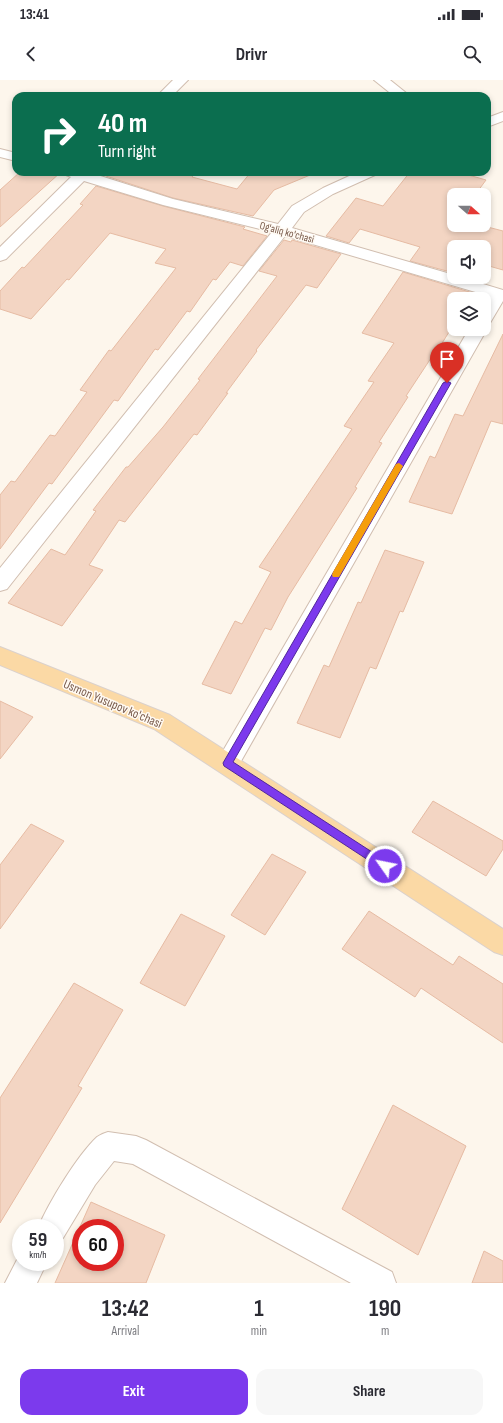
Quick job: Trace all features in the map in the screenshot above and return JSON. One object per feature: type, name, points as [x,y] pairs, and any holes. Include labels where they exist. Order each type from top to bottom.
[{"type":"main road","name":"Usmon Yusupov ko'chasi","points":[[0,656],[162,722],[228,763],[503,943]]},
{"type":"street","points":[[168,92],[181,80]]},
{"type":"street","points":[[381,80],[398,92]]},
{"type":"street","points":[[491,121],[503,116]]},
{"type":"street","points":[[0,152],[12,156]]},
{"type":"street","points":[[0,256],[76,176]]},
{"type":"street","name":"Og'aliq ko'chasi","points":[[88,176],[168,202],[282,230],[501,294]]},
{"type":"street","points":[[0,583],[298,209],[328,191],[361,176]]},
{"type":"street","points":[[491,309],[501,294]]},
{"type":"street","points":[[228,763],[474,336]]},
{"type":"street","points":[[58,1219],[84,1175],[108,1146],[136,1150],[381,1283]]},
{"type":"street","points":[[20,1283],[27,1271]]},
{"type":"building","points":[[16,176],[57,176],[0,227],[0,190]]},
{"type":"building","points":[[106,176],[193,176],[192,177],[237,189],[248,176],[308,176],[274,190],[253,216],[173,198]]},
{"type":"building","points":[[407,176],[472,176],[486,180],[480,188],[447,188],[447,232],[491,232],[491,228],[503,231],[503,270],[491,267],[491,240],[447,240],[447,271],[410,261],[420,247],[360,229],[349,243],[326,236],[356,198],[383,206]]},
{"type":"building","points":[[96,186],[163,206],[245,227],[243,229],[267,236],[243,266],[230,262],[216,280],[213,279],[190,312],[187,311],[158,350],[155,349],[118,401],[114,400],[52,484],[49,483],[0,549],[0,495],[11,481],[15,482],[50,435],[55,436],[87,392],[80,390],[109,350],[111,351],[176,268],[155,263],[166,249],[110,233],[69,280],[67,279],[31,319],[0,309],[0,291],[22,267],[24,268],[83,205],[80,204]]},
{"type":"building","points":[[284,240],[291,242],[292,240],[341,254],[317,288],[306,285],[256,350],[257,351],[226,393],[228,393],[197,435],[194,434],[125,522],[119,520],[89,565],[103,570],[62,626],[8,603],[51,549],[65,555],[96,511],[93,510],[126,467],[128,467],[163,427],[200,380],[198,379],[277,276],[259,271]]},
{"type":"building","points":[[403,272],[470,292],[447,292],[447,335],[406,396],[408,397],[379,442],[382,443],[355,487],[357,488],[288,597],[271,630],[265,628],[231,694],[202,684],[235,621],[242,624],[271,572],[259,567],[352,429],[344,426],[374,382],[368,381],[394,343],[362,333]]},
{"type":"building","points":[[503,334],[503,424],[491,421],[452,514],[409,502],[430,456],[435,458],[455,414],[463,416]]},
{"type":"building","points":[[385,550],[424,562],[403,612],[400,611],[376,669],[370,667],[340,738],[297,723],[324,665],[329,667],[358,602],[361,603]]},
{"type":"building","points":[[0,701],[33,717],[0,759]]},
{"type":"building","points":[[433,801],[503,841],[503,849],[486,876],[412,832]]},
{"type":"building","points":[[31,824],[64,841],[0,929],[0,865]]},
{"type":"building","points":[[272,854],[306,872],[265,935],[231,915]]},
{"type":"building","points":[[369,911],[453,965],[459,956],[503,984],[503,1043],[421,988],[415,997],[342,949]]},
{"type":"building","points":[[181,914],[225,936],[185,1006],[140,983]]},
{"type":"building","points":[[74,983],[123,1010],[78,1086],[82,1088],[0,1223],[0,1098]]},
{"type":"building","points":[[393,1105],[466,1146],[418,1255],[342,1209]]},
{"type":"building","points":[[91,1202],[165,1235],[146,1283],[55,1283],[60,1271],[64,1271],[64,1263],[72,1245],[72,1271],[124,1271],[124,1219],[83,1219]]},
{"type":"building","points":[[484,1251],[503,1261],[503,1283],[472,1283]]},
{"type":"slow traffic","points":[[336,575],[399,466]]},
{"type":"route","points":[[385,866],[228,763],[447,383]]}]
